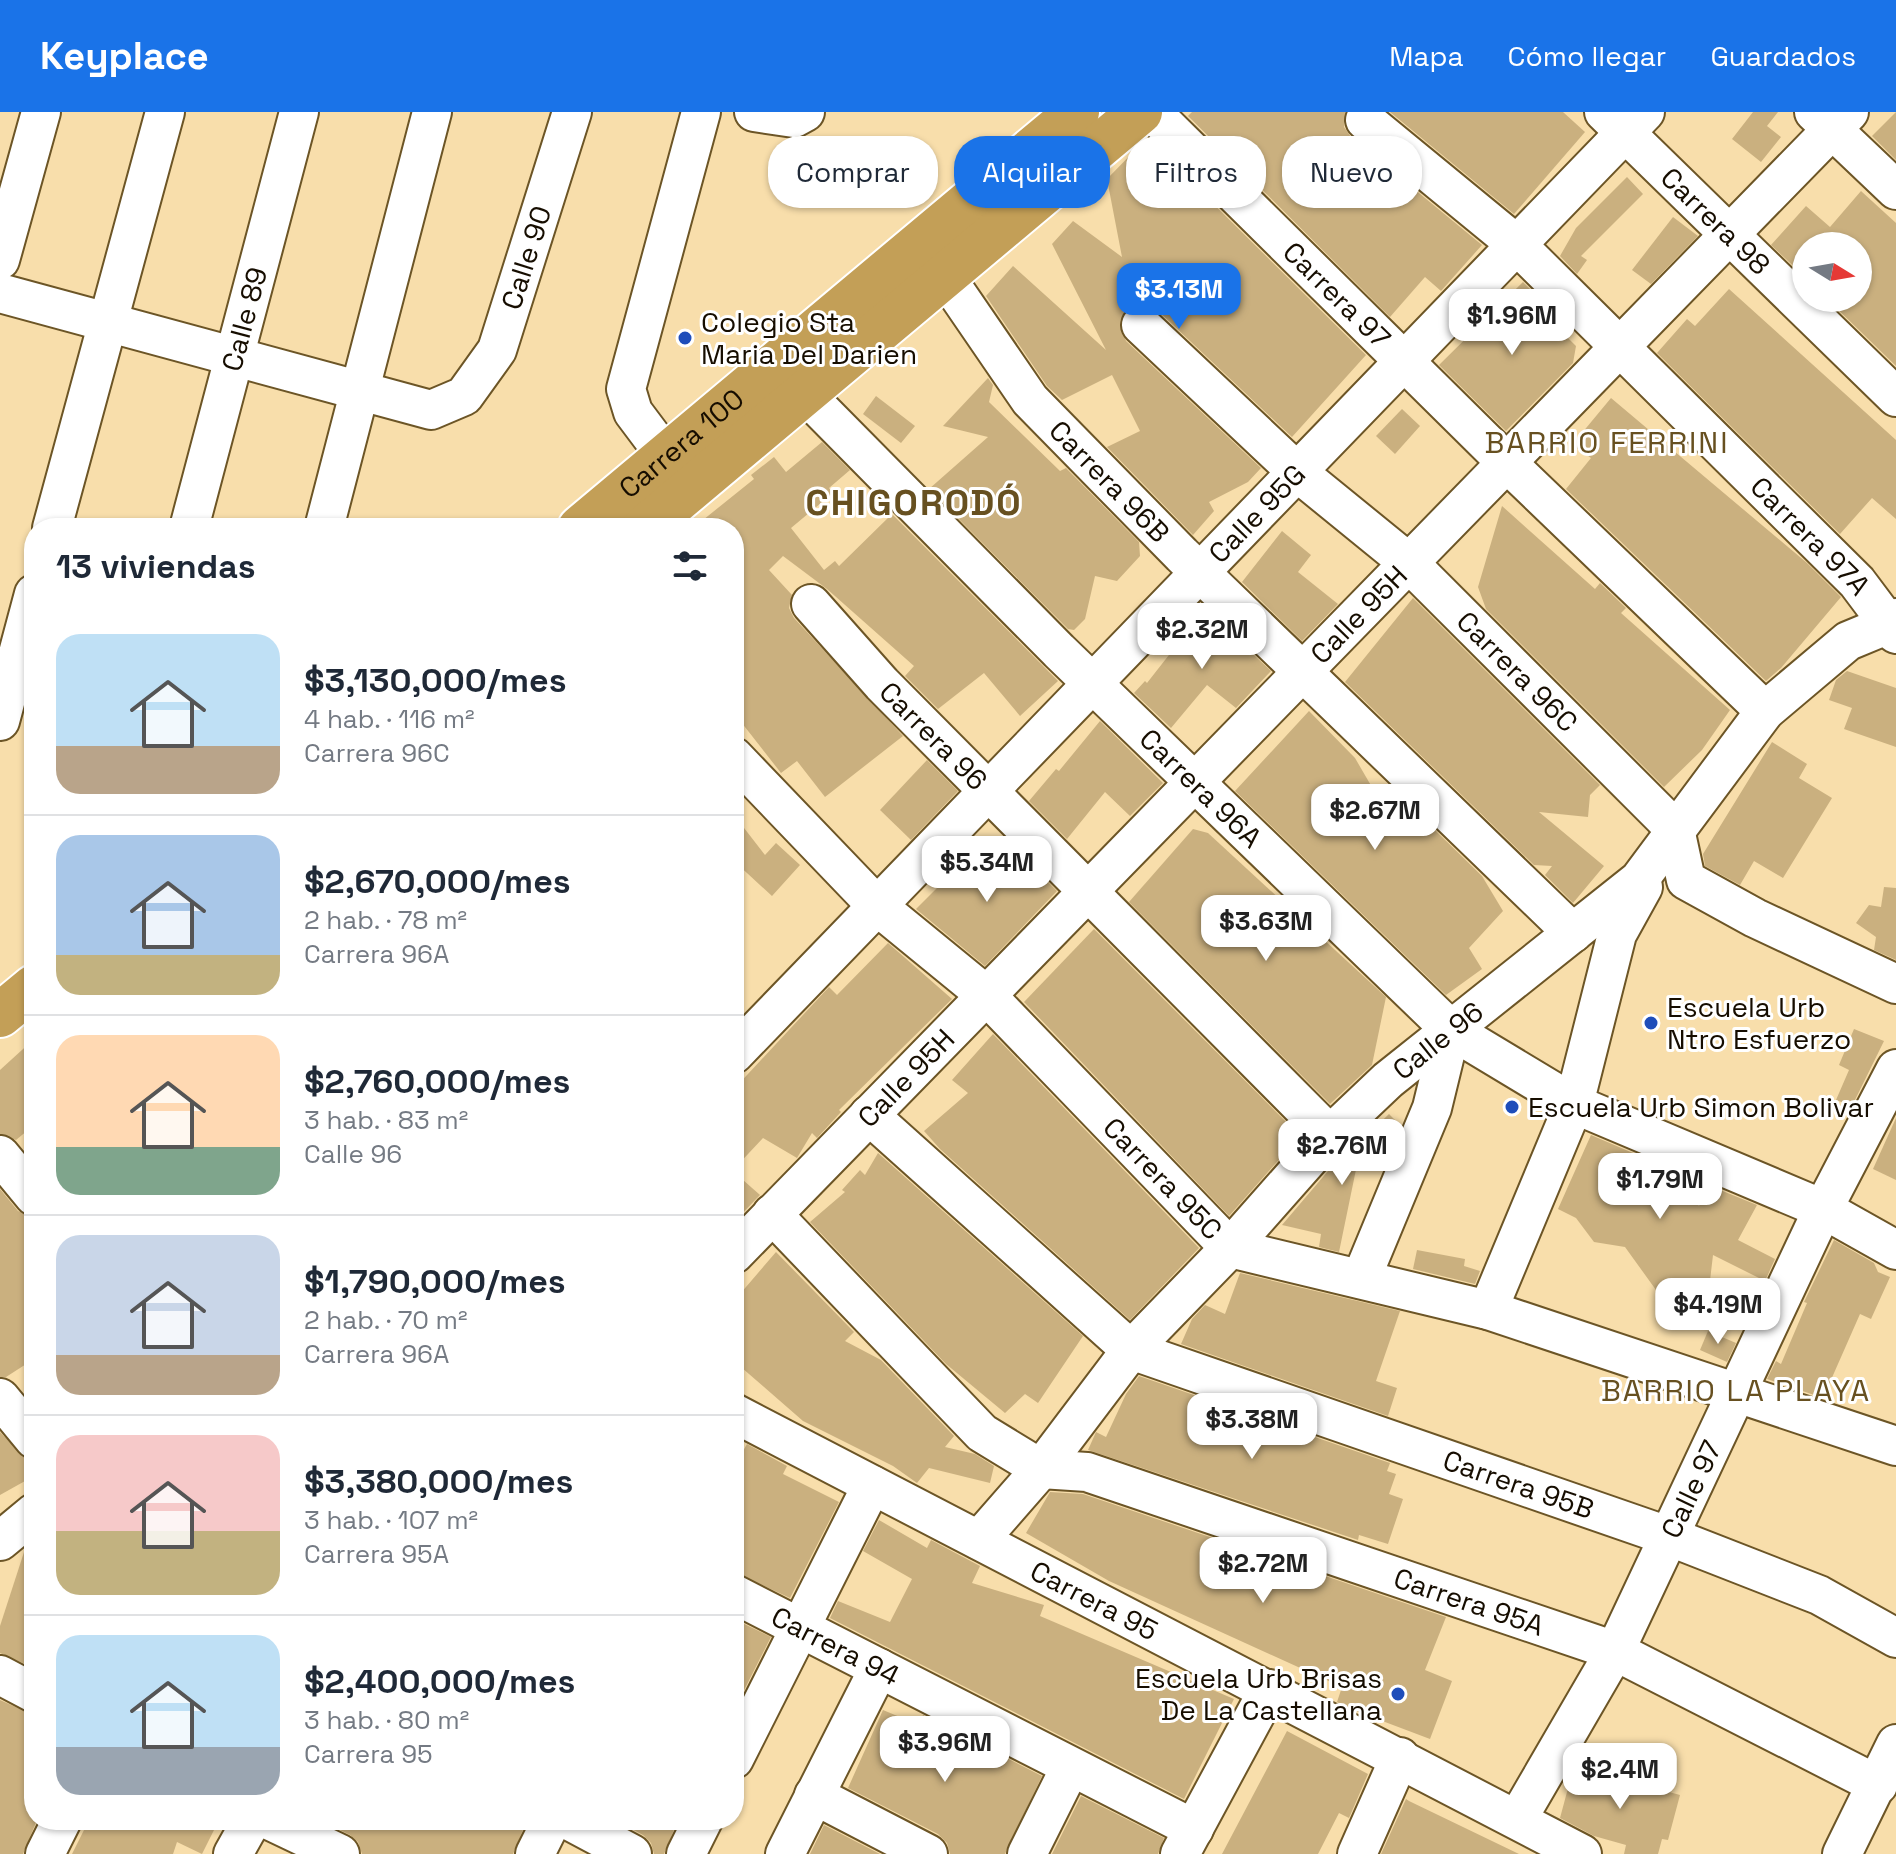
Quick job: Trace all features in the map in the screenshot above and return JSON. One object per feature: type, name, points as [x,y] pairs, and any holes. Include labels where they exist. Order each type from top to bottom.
[{"type":"highway","name":"Carrera 100","points":[[592,518],[1077,112]]},
{"type":"highway","name":"Carrera 100","points":[[656,518],[1140,112]]},
{"type":"highway","points":[[0,1015],[24,995]]},
{"type":"street","points":[[0,260],[41,112]]},
{"type":"street","points":[[55,518],[165,112]]},
{"type":"street","name":"Calle 89","points":[[192,518],[299,112]]},
{"type":"street","points":[[327,518],[432,112]]},
{"type":"street","name":"Calle 90","points":[[359,392],[431,410],[464,396],[497,350],[572,112]]},
{"type":"street","points":[[666,456],[633,412],[626,389],[701,112]]},
{"type":"street","points":[[754,112],[794,118],[805,112]]},
{"type":"street","name":"Carrera 97","points":[[1152,112],[1404,363],[1765,711]]},
{"type":"street","name":"Calle 95G","points":[[744,1044],[1404,363],[1516,244],[1624,118]]},
{"type":"street","name":"Carrera 98","points":[[1624,118],[1730,234],[1896,397]]},
{"type":"street","points":[[1832,118],[1896,190]]},
{"type":"street","name":"Calle 95H","points":[[744,1243],[1730,234],[1832,118]]},
{"type":"street","name":"Carrera 97A","points":[[1365,120],[1516,244],[1857,582],[1894,625]]},
{"type":"street","name":"Carrera 96B","points":[[945,276],[1030,400],[1199,572],[1573,933]]},
{"type":"street","points":[[0,293],[359,392]]},
{"type":"street","name":"Carrera 96C","points":[[1141,325],[1296,471],[1409,563],[1675,829]]},
{"type":"street","name":"Carrera 96A","points":[[804,393],[1092,683],[1451,1030],[1574,1104],[1823,1209],[1896,1250]]},
{"type":"street","name":"Carrera 96","points":[[811,604],[882,684],[1330,1135]]},
{"type":"street","name":"Calle 96","points":[[979,1540],[1041,1469],[1131,1350],[1230,1248],[1330,1135],[1388,1080],[1639,880],[1765,711],[1848,641],[1894,625]]},
{"type":"street","points":[[0,721],[15,684],[24,641]]},
{"type":"street","name":"Carrera 95C","points":[[744,767],[876,905],[986,995],[1230,1248],[1488,1310],[1896,1446]]},
{"type":"street","points":[[1675,829],[1686,880],[1755,918],[1896,984]]},
{"type":"street","points":[[1488,1310],[1574,1104],[1617,934],[1675,829]]},
{"type":"street","points":[[1361,1279],[1432,1108],[1451,1030]]},
{"type":"street","name":"Calle 97","points":[[1518,1818],[1615,1651],[1823,1209],[1896,1069]]},
{"type":"street","points":[[869,1115],[1131,1350]]},
{"type":"street","points":[[0,1155],[24,1184]]},
{"type":"street","points":[[772,1214],[982,1433],[1041,1469]]},
{"type":"street","name":"Carrera 95B","points":[[1131,1350],[1668,1536],[1819,1595],[1896,1638]]},
{"type":"street","points":[[0,1398],[24,1427]]},
{"type":"street","name":"Carrera 95","points":[[744,1418],[1518,1818],[1582,1854]]},
{"type":"street","name":"Carrera 95A","points":[[1041,1469],[1087,1472],[1615,1651],[1878,1785]]},
{"type":"street","points":[[744,1739],[872,1485]]},
{"type":"street","name":"Carrera 94","points":[[744,1599],[1070,1768],[1187,1841]]},
{"type":"street","points":[[785,1854],[879,1668]]},
{"type":"street","points":[[0,1675],[24,1688]]},
{"type":"street","points":[[1187,1841],[1269,1689]]},
{"type":"street","points":[[1842,1854],[1896,1744]]},
{"type":"street","points":[[1357,1854],[1400,1757]]},
{"type":"street","points":[[1027,1854],[1070,1768]]},
{"type":"street","points":[[814,1795],[928,1854]]},
{"type":"street","points":[[45,1854],[57,1830]]},
{"type":"street","points":[[233,1854],[246,1830]]},
{"type":"street","points":[[290,1830],[340,1854]]},
{"type":"street","points":[[535,1854],[547,1830]]},
{"type":"street","points":[[587,1830],[632,1854]]},
{"type":"street","points":[[686,1854],[698,1830]]},
{"type":"building","points":[[1192,112],[1345,112],[1344,127],[1350,136],[1282,136],[1282,208],[1422,208],[1422,196],[1482,245],[1441,291],[1425,277],[1390,317],[1266,194],[1266,136],[1208,136],[1188,116]]},
{"type":"building","points":[[1390,112],[1563,112],[1585,132],[1514,214]]},
{"type":"building","points":[[1753,112],[1778,112],[1767,126],[1781,137],[1761,162],[1732,139]]},
{"type":"building","points":[[1896,112],[1896,160],[1872,136]]},
{"type":"building","points":[[1126,159],[1126,208],[1218,208],[1366,355],[1292,437],[1156,309],[1145,304],[1126,309],[1120,321],[1126,341],[1261,468],[1248,482],[1209,502],[1214,511],[1193,535],[1107,447],[1140,431],[1112,375],[1062,400],[1047,386],[986,296],[1013,266],[1106,350],[1052,244],[1073,221],[1122,257],[1110,195],[1110,176]]},
{"type":"building","points":[[1627,177],[1643,194],[1581,256],[1587,260],[1577,274],[1560,256],[1576,228]]},
{"type":"building","points":[[1861,191],[1896,223],[1896,366],[1840,312],[1872,312],[1872,232],[1792,232],[1792,265],[1771,245],[1806,206],[1830,227]]},
{"type":"building","points":[[1673,217],[1698,236],[1651,284],[1632,270]]},
{"type":"building","points":[[1523,282],[1563,322],[1562,332],[1576,346],[1573,363],[1506,431],[1439,365]]},
{"type":"building","points":[[1729,289],[1896,440],[1896,519],[1872,498],[1840,534],[1657,353],[1687,319],[1695,326]]},
{"type":"building","points":[[988,378],[993,385],[989,402],[1060,471],[1066,468],[1139,542],[1140,556],[1117,581],[1095,576],[1085,619],[1074,630],[1068,629],[929,489],[988,437],[943,426]]},
{"type":"building","points":[[876,396],[915,426],[901,443],[863,414]]},
{"type":"building","points":[[1611,398],[1807,563],[1841,597],[1781,668],[1766,681],[1566,489],[1591,458],[1572,445]]},
{"type":"building","points":[[1402,409],[1420,426],[1395,454],[1376,436]]},
{"type":"building","points":[[822,442],[850,470],[829,488],[833,493],[791,528],[824,570],[835,561],[839,566],[892,514],[1058,681],[1020,716],[984,673],[938,709],[905,676],[914,666],[827,589],[783,556],[769,570],[792,595],[789,608],[794,618],[903,736],[825,797],[797,761],[781,773],[744,726],[744,518],[705,518],[754,479],[751,475],[774,457],[786,472]]},
{"type":"building","points":[[1502,506],[1595,589],[1600,583],[1626,608],[1621,613],[1730,710],[1702,750],[1664,787],[1486,609],[1478,587]]},
{"type":"building","points":[[1282,531],[1311,555],[1298,572],[1338,604],[1302,641],[1242,582]]},
{"type":"building","points":[[1413,598],[1600,785],[1590,795],[1588,817],[1539,812],[1604,866],[1573,903],[1545,875],[1552,866],[1534,865],[1345,682]]},
{"type":"building","points":[[1205,609],[1271,671],[1236,708],[1207,685],[1171,728],[1134,693],[1145,681],[1147,683]]},
{"type":"building","points":[[1847,671],[1896,688],[1896,747],[1844,729],[1852,708],[1829,700],[1836,680]]},
{"type":"building","points":[[1309,711],[1355,758],[1380,801],[1396,792],[1482,876],[1503,911],[1469,948],[1482,969],[1446,995],[1235,791]]},
{"type":"building","points":[[1100,721],[1163,783],[1130,816],[1105,792],[1067,839],[1029,801],[1056,769],[1059,771]]},
{"type":"building","points":[[1772,742],[1807,764],[1799,778],[1832,798],[1783,878],[1754,861],[1740,885],[1705,866],[1703,854]]},
{"type":"building","points":[[927,760],[958,791],[911,840],[880,810]]},
{"type":"building","points":[[744,828],[765,855],[776,843],[800,865],[772,896],[744,870]]},
{"type":"building","points":[[1193,829],[1208,833],[1386,997],[1372,1065],[1330,1104],[1129,902]]},
{"type":"building","points":[[1016,850],[1057,891],[985,966],[916,909],[974,851],[997,871]]},
{"type":"building","points":[[1884,887],[1896,888],[1896,960],[1874,950],[1876,937],[1856,923],[1869,905],[1881,907]]},
{"type":"building","points":[[1094,929],[1300,1136],[1229,1216],[1024,1002]]},
{"type":"building","points":[[888,943],[952,999],[839,1110],[841,1112],[817,1138],[812,1133],[797,1158],[763,1138],[744,1158],[744,1078],[829,987],[837,995]]},
{"type":"building","points":[[1854,1029],[1884,1041],[1852,1106],[1836,1100],[1849,1070],[1839,1065]]},
{"type":"building","points":[[993,1034],[1199,1248],[1130,1320],[940,1149],[924,1131],[968,1093],[952,1080]]},
{"type":"building","points":[[24,1048],[24,1133],[16,1140],[0,1134],[0,1070]]},
{"type":"building","points":[[1389,1114],[1401,1126],[1382,1170],[1359,1155],[1339,1252],[1319,1247],[1321,1234],[1282,1225],[1346,1150],[1357,1140],[1355,1147]]},
{"type":"building","points":[[1896,1118],[1896,1180],[1873,1169]]},
{"type":"building","points":[[1591,1135],[1675,1171],[1699,1206],[1708,1185],[1757,1205],[1738,1240],[1775,1259],[1765,1281],[1713,1255],[1709,1289],[1680,1310],[1669,1308],[1625,1247],[1594,1242],[1576,1218],[1558,1209]]},
{"type":"building","points":[[878,1153],[1083,1336],[1038,1403],[1025,1394],[1005,1413],[946,1364],[810,1222],[845,1192],[842,1190],[860,1170],[865,1175]]},
{"type":"building","points":[[744,1181],[760,1195],[744,1212]]},
{"type":"building","points":[[0,1189],[18,1211],[24,1213],[24,1365],[6,1377],[0,1377]]},
{"type":"building","points":[[1834,1240],[1874,1263],[1878,1272],[1890,1277],[1871,1319],[1860,1314],[1823,1398],[1767,1379],[1776,1361],[1781,1364],[1807,1303],[1804,1302]]},
{"type":"building","points":[[1417,1250],[1465,1259],[1464,1266],[1480,1271],[1475,1284],[1413,1269]]},
{"type":"building","points":[[776,1252],[854,1332],[845,1341],[881,1360],[954,1436],[945,1447],[975,1454],[994,1466],[990,1483],[929,1468],[917,1483],[893,1466],[803,1421],[744,1370],[744,1289]]},
{"type":"building","points":[[1240,1273],[1400,1311],[1376,1381],[1397,1388],[1388,1416],[1181,1344],[1192,1319],[1205,1305],[1225,1314]]},
{"type":"building","points":[[1708,1331],[1736,1343],[1727,1362],[1700,1350]]},
{"type":"building","points":[[1139,1376],[1390,1463],[1387,1471],[1396,1474],[1389,1494],[1403,1499],[1388,1544],[1359,1535],[1358,1540],[1088,1450],[1096,1432],[1106,1437],[1126,1394]]},
{"type":"building","points":[[0,1432],[24,1457],[24,1482],[0,1495]]},
{"type":"building","points":[[747,1444],[787,1466],[783,1474],[839,1502],[790,1598],[744,1577],[744,1449]]},
{"type":"building","points":[[1050,1492],[1083,1494],[1446,1617],[1425,1670],[1452,1681],[1430,1739],[1348,1708],[1337,1702],[1342,1687],[1109,1581],[1026,1533]]},
{"type":"building","points":[[879,1520],[927,1548],[931,1540],[980,1566],[972,1583],[1044,1605],[1040,1616],[1234,1699],[1184,1799],[830,1618],[838,1601],[890,1622],[912,1579],[863,1551]]},
{"type":"building","points":[[24,1552],[24,1664],[0,1653],[0,1626]]},
{"type":"building","points":[[744,1624],[771,1637],[744,1690]]},
{"type":"building","points":[[0,1700],[24,1711],[24,1830],[33,1830],[23,1854],[0,1854]]},
{"type":"building","points":[[883,1710],[919,1725],[923,1715],[1042,1776],[1005,1854],[950,1854],[947,1843],[938,1834],[848,1788]]},
{"type":"building","points":[[1287,1731],[1368,1774],[1349,1818],[1339,1813],[1318,1854],[1222,1854]]},
{"type":"building","points":[[1574,1766],[1680,1795],[1668,1840],[1662,1839],[1658,1854],[1624,1854],[1626,1845],[1594,1836],[1560,1818]]},
{"type":"building","points":[[1081,1796],[1164,1838],[1158,1854],[1052,1854]]},
{"type":"building","points":[[1406,1799],[1409,1801],[1519,1854],[1381,1854]]},
{"type":"building","points":[[824,1825],[880,1854],[810,1854]]},
{"type":"building","points":[[84,1830],[214,1830],[202,1854],[177,1842],[173,1854],[72,1854]]},
{"type":"building","points":[[340,1830],[523,1830],[513,1854],[362,1854],[358,1842]]},
{"type":"building","points":[[634,1830],[674,1830],[664,1854],[654,1854],[651,1843]]},
{"type":"place","name":"Colegio Sta Maria Del Darien","points":[[685,338]]},
{"type":"place","name":"Escuela Urb Ntro Esfuerzo","points":[[1651,1023]]},
{"type":"place","name":"Escuela Urb Simon Bolivar","points":[[1512,1107]]},
{"type":"place","name":"Escuela Urb Brisas De La Castellana","points":[[1398,1694]]},
{"type":"district","name":"BARRIO FERRINI","points":[[1607,443]]},
{"type":"district","name":"CHIGORODÓ","points":[[914,502]]},
{"type":"district","name":"BARRIO LA PLAYA","points":[[1736,1391]]}]
